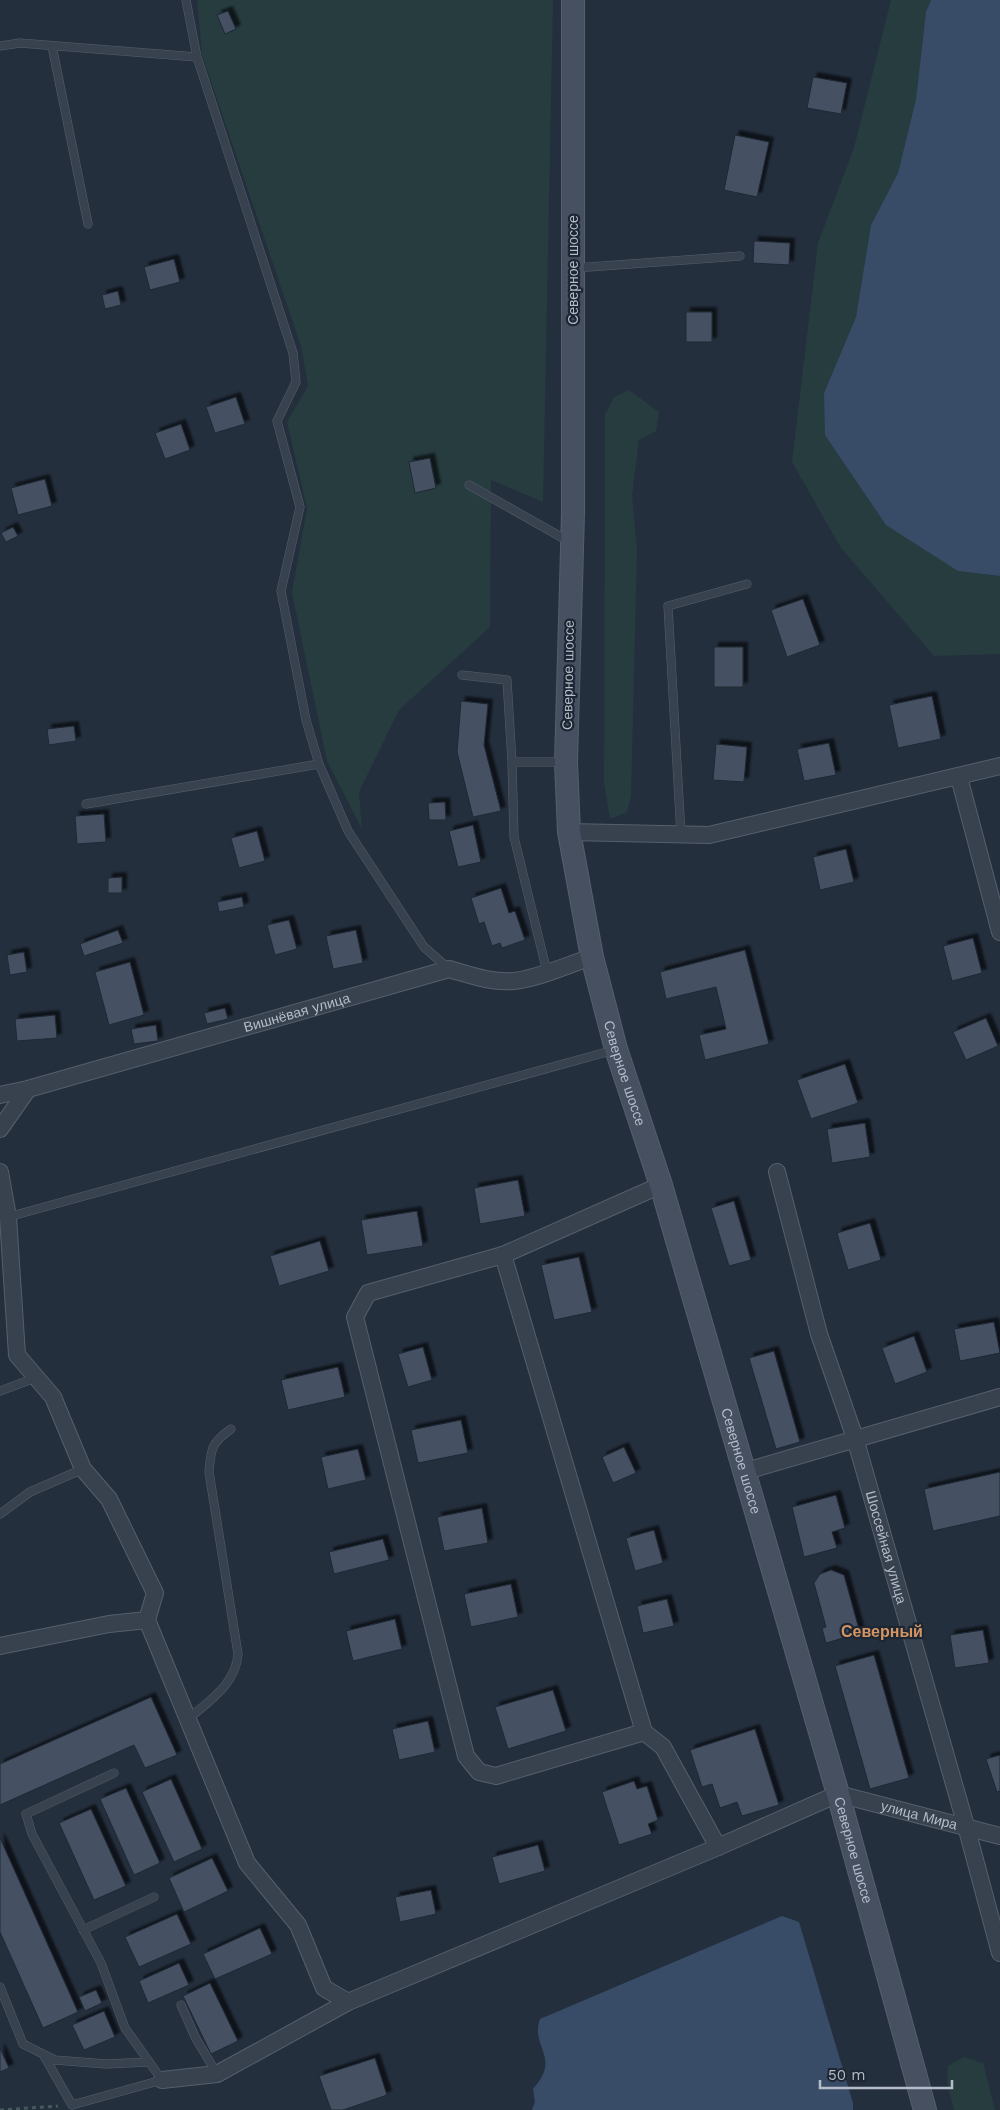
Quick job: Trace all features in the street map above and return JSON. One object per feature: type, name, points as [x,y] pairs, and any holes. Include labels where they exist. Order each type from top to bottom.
[{"type":"main road","name":"Северное шоссе","points":[[573,0],[572,543],[566,762],[569,832],[592,956],[616,1049],[661,1184],[743,1472],[838,1794],[925,2110]]},
{"type":"street","points":[[569,832],[710,835],[1000,766]]},
{"type":"street","points":[[959,777],[993,880],[1000,932]]},
{"type":"street","points":[[449,968],[481,979],[514,981],[547,972],[592,956]]},
{"type":"street","name":"Вишнёвая улица","points":[[0,1095],[28,1089],[449,968]]},
{"type":"street","points":[[0,1129],[28,1089]]},
{"type":"street","points":[[0,1172],[8,1217],[5,1246],[17,1355],[53,1397],[83,1469],[109,1499],[155,1594],[148,1620],[248,1863],[298,1925],[324,1988],[348,2002]]},
{"type":"street","name":"Шоссейная улица","points":[[777,1172],[819,1334],[855,1438],[966,1826],[1000,1953]]},
{"type":"street","points":[[644,1732],[496,1776],[480,1772],[466,1756],[354,1317],[368,1294],[503,1255],[661,1184]]},
{"type":"street","points":[[503,1255],[644,1732],[663,1747],[718,1847]]},
{"type":"street","points":[[743,1472],[1000,1397]]},
{"type":"street","points":[[0,1646],[99,1626],[148,1620]]},
{"type":"street","points":[[162,2080],[217,2074],[348,2002],[718,1847],[838,1794]]},
{"type":"street","name":"улица Мира","points":[[838,1794],[1000,1836]]},
{"type":"lane","points":[[186,0],[197,57],[293,353],[296,382],[277,421],[300,506],[281,591],[306,720],[319,764],[348,831],[424,947],[449,968]]},
{"type":"lane","points":[[0,46],[20,43],[197,57]]},
{"type":"lane","points":[[52,46],[88,224]]},
{"type":"lane","points":[[573,268],[740,256]]},
{"type":"lane","points":[[469,484],[572,543]]},
{"type":"lane","points":[[680,835],[668,606],[747,584]]},
{"type":"lane","points":[[462,675],[507,680],[514,837],[547,972]]},
{"type":"lane","points":[[512,762],[566,762]]},
{"type":"lane","points":[[86,804],[319,764]]},
{"type":"lane","points":[[8,1217],[616,1049]]},
{"type":"lane","points":[[0,1391],[35,1378]]},
{"type":"lane","points":[[188,1719],[224,1688],[237,1668],[238,1654],[209,1472],[211,1450],[218,1438],[231,1428]]},
{"type":"lane","points":[[0,1514],[30,1492],[83,1469]]},
{"type":"lane","points":[[43,2054],[72,2105],[162,2080],[125,2028],[101,1963],[32,1834],[26,1814],[114,1773]]},
{"type":"lane","points":[[83,1930],[154,1898]]},
{"type":"lane","points":[[0,1986],[23,2044],[54,2060],[106,2064],[149,2062]]},
{"type":"lane","points":[[181,2005],[195,2037],[217,2074]]},
{"type":"path","points":[[0,2110],[72,2105]]},
{"type":"green space","points":[[197,0],[553,0],[543,502],[491,480],[490,627],[399,710],[359,792],[362,829],[327,761],[292,593],[307,508],[287,422],[308,386],[301,346],[202,55]]},
{"type":"green space","points":[[891,0],[931,0],[926,12],[916,99],[898,173],[871,225],[856,317],[824,393],[958,571],[1000,576],[1000,654],[934,656],[841,548],[792,462],[818,243],[854,148]]},
{"type":"green space","points":[[629,390],[659,412],[656,431],[639,440],[632,495],[637,549],[631,796],[627,812],[610,819],[604,782],[605,414],[614,397]]},
{"type":"green space","points":[[964,2057],[983,2063],[995,2110],[954,2110],[947,2083],[948,2066]]},
{"type":"water","points":[[931,0],[1000,0],[1000,576],[958,571],[886,525],[825,435],[824,393],[856,317],[871,225],[898,173],[916,99],[926,12]]},
{"type":"water","points":[[782,1916],[799,1922],[853,2103],[853,2110],[532,2110],[535,2102],[533,2089],[545,2069],[544,2053],[538,2029],[540,2019]]},
{"type":"building","points":[[228,11],[236,29],[225,34],[217,15]]},
{"type":"building","points":[[813,77],[847,83],[841,114],[807,108]]},
{"type":"building","points":[[735,135],[769,142],[757,197],[724,190]]},
{"type":"building","points":[[754,241],[790,243],[789,265],[753,263]]},
{"type":"building","points":[[174,259],[180,282],[150,290],[144,267]]},
{"type":"building","points":[[118,291],[121,305],[105,309],[102,295]]},
{"type":"building","points":[[686,312],[712,312],[712,342],[686,342]]},
{"type":"building","points":[[236,397],[245,424],[215,433],[206,407]]},
{"type":"building","points":[[181,424],[190,450],[165,459],[155,433]]},
{"type":"building","points":[[430,458],[436,488],[415,493],[409,462]]},
{"type":"building","points":[[45,479],[52,506],[18,515],[11,488]]},
{"type":"building","points":[[13,527],[18,536],[6,542],[1,533]]},
{"type":"building","points":[[803,599],[820,645],[787,657],[771,610]]},
{"type":"building","points":[[714,647],[743,647],[743,687],[714,687]]},
{"type":"building","points":[[932,696],[941,739],[898,748],[889,705]]},
{"type":"building","points":[[461,701],[488,704],[484,745],[501,811],[473,817],[457,752]]},
{"type":"building","points":[[74,726],[76,741],[49,745],[47,729]]},
{"type":"building","points":[[829,743],[836,775],[804,781],[797,749]]},
{"type":"building","points":[[716,744],[747,747],[744,782],[713,780]]},
{"type":"building","points":[[445,802],[446,820],[429,820],[428,803]]},
{"type":"building","points":[[104,814],[106,842],[77,844],[75,816]]},
{"type":"building","points":[[473,825],[481,862],[458,867],[449,831]]},
{"type":"building","points":[[257,831],[265,861],[239,868],[231,838]]},
{"type":"building","points":[[846,849],[854,882],[820,890],[813,857]]},
{"type":"building","points":[[122,877],[122,893],[108,893],[108,878]]},
{"type":"building","points":[[501,888],[509,913],[515,911],[525,940],[502,948],[500,943],[492,946],[484,922],[479,924],[471,898]]},
{"type":"building","points":[[242,897],[244,907],[219,912],[217,902]]},
{"type":"building","points":[[289,920],[297,949],[275,955],[267,925]]},
{"type":"building","points":[[118,930],[123,943],[84,956],[80,944]]},
{"type":"building","points":[[356,930],[363,963],[333,969],[326,936]]},
{"type":"building","points":[[973,938],[982,973],[952,981],[943,946]]},
{"type":"building","points":[[745,950],[769,1044],[705,1060],[699,1035],[726,1029],[716,987],[666,999],[660,972]]},
{"type":"building","points":[[24,952],[27,972],[10,975],[7,955]]},
{"type":"building","points":[[130,962],[144,1015],[109,1025],[95,972]]},
{"type":"building","points":[[225,1008],[228,1019],[207,1024],[204,1013]]},
{"type":"building","points":[[55,1015],[57,1038],[17,1041],[15,1019]]},
{"type":"building","points":[[986,1018],[998,1046],[966,1060],[953,1032]]},
{"type":"building","points":[[156,1025],[158,1041],[134,1044],[131,1029]]},
{"type":"building","points":[[845,1064],[858,1103],[811,1119],[797,1080]]},
{"type":"building","points":[[865,1123],[870,1157],[832,1163],[827,1129]]},
{"type":"building","points":[[518,1180],[525,1216],[480,1224],[474,1188]]},
{"type":"building","points":[[734,1201],[751,1260],[729,1266],[711,1208]]},
{"type":"building","points":[[417,1211],[423,1246],[367,1255],[361,1220]]},
{"type":"building","points":[[870,1223],[881,1260],[848,1270],[837,1233]]},
{"type":"building","points":[[320,1241],[329,1271],[279,1286],[270,1256]]},
{"type":"building","points":[[579,1257],[592,1312],[554,1320],[541,1265]]},
{"type":"building","points":[[994,1322],[1000,1353],[960,1361],[954,1329]]},
{"type":"building","points":[[914,1336],[927,1372],[895,1384],[882,1348]]},
{"type":"building","points":[[423,1347],[432,1380],[408,1387],[398,1354]]},
{"type":"building","points":[[774,1351],[800,1442],[776,1449],[749,1358]]},
{"type":"building","points":[[338,1367],[345,1397],[288,1410],[281,1380]]},
{"type":"building","points":[[461,1420],[468,1453],[418,1463],[411,1430]]},
{"type":"building","points":[[624,1447],[636,1473],[613,1483],[602,1457]]},
{"type":"building","points":[[358,1449],[366,1480],[328,1489],[321,1457]]},
{"type":"building","points":[[1000,1472],[1000,1516],[933,1531],[924,1489]]},
{"type":"building","points":[[836,1495],[845,1528],[832,1532],[837,1548],[804,1557],[792,1507]]},
{"type":"building","points":[[482,1508],[488,1543],[444,1551],[437,1517]]},
{"type":"building","points":[[654,1530],[663,1563],[635,1571],[626,1538]]},
{"type":"building","points":[[383,1539],[389,1560],[334,1574],[329,1552]]},
{"type":"building","points":[[831,1570],[844,1575],[860,1633],[826,1643],[822,1628],[826,1627],[814,1583],[820,1574]]},
{"type":"building","points":[[511,1584],[518,1617],[471,1627],[464,1594]]},
{"type":"building","points":[[667,1599],[674,1626],[643,1633],[637,1606]]},
{"type":"building","points":[[395,1619],[402,1649],[353,1661],[346,1631]]},
{"type":"building","points":[[983,1630],[989,1663],[955,1668],[950,1635]]},
{"type":"building","points":[[874,1655],[909,1778],[870,1789],[835,1666]]},
{"type":"building","points":[[553,1690],[566,1731],[508,1749],[495,1707]]},
{"type":"building","points":[[151,1697],[177,1755],[145,1768],[134,1745],[0,1805],[0,1764]]},
{"type":"building","points":[[428,1721],[435,1752],[399,1760],[392,1729]]},
{"type":"building","points":[[755,1729],[779,1805],[742,1816],[737,1802],[720,1808],[712,1784],[702,1787],[690,1750]]},
{"type":"building","points":[[1000,1755],[1000,1791],[997,1792],[986,1759]]},
{"type":"building","points":[[171,1779],[202,1849],[174,1862],[142,1792]]},
{"type":"building","points":[[634,1781],[637,1789],[647,1786],[658,1820],[648,1824],[652,1834],[619,1845],[602,1792]]},
{"type":"building","points":[[126,1788],[160,1863],[134,1875],[100,1799]]},
{"type":"building","points":[[91,1809],[126,1886],[94,1900],[59,1823]]},
{"type":"building","points":[[0,1838],[78,2012],[43,2028],[0,1932]]},
{"type":"building","points":[[538,1845],[545,1871],[499,1884],[492,1857]]},
{"type":"building","points":[[212,1858],[228,1891],[184,1912],[169,1878]]},
{"type":"building","points":[[431,1890],[436,1914],[400,1922],[395,1897]]},
{"type":"building","points":[[177,1914],[191,1944],[139,1967],[125,1937]]},
{"type":"building","points":[[260,1928],[272,1954],[215,1979],[203,1954]]},
{"type":"building","points":[[179,1963],[189,1985],[148,2003],[139,1981]]},
{"type":"building","points":[[210,1983],[238,2041],[211,2054],[183,1996]]},
{"type":"building","points":[[96,1990],[102,2003],[85,2011],[79,1997]]},
{"type":"building","points":[[104,2011],[115,2037],[84,2050],[72,2025]]},
{"type":"building","points":[[0,2048],[9,2068],[0,2072]]},
{"type":"building","points":[[375,2058],[387,2095],[343,2110],[331,2110],[319,2076]]},
{"type":"district","name":"Северный","points":[[882,1631]]}]
